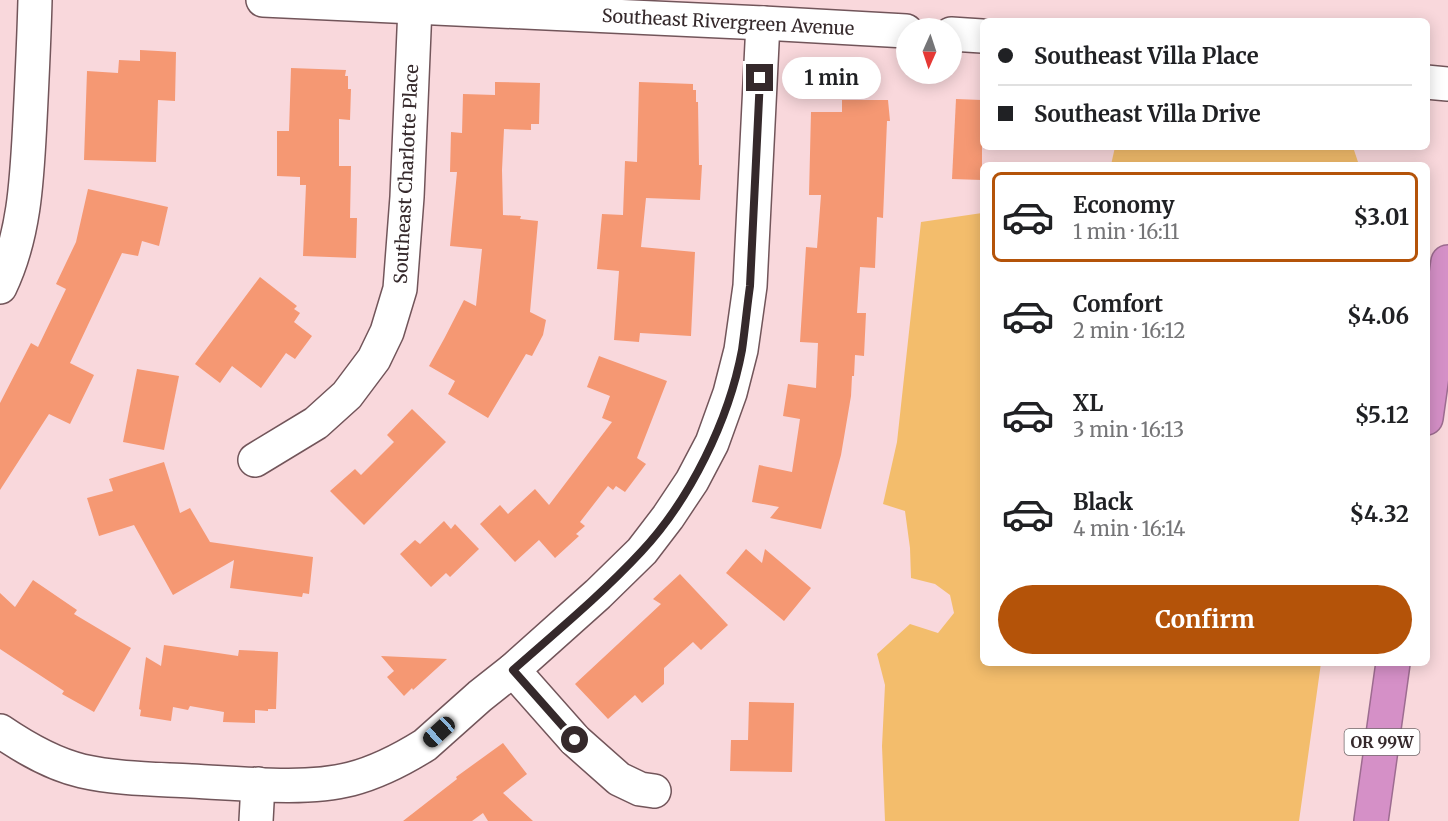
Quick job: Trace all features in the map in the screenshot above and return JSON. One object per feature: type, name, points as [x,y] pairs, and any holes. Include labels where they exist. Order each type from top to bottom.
[{"type":"highway","points":[[1430,389],[1448,261]]},
{"type":"highway","name":"OR 99W","points":[[1371,821],[1393,666]]},
{"type":"street","points":[[0,287],[17,238],[26,195],[35,0]]},
{"type":"street","name":"Southeast Rivergreen Avenue","points":[[263,0],[415,7],[548,7],[896,30]]},
{"type":"street","name":"Southeast Charlotte Place","points":[[255,460],[316,423],[347,395],[374,359],[387,332],[400,289],[408,185],[415,7]]},
{"type":"street","points":[[0,731],[50,761],[81,771],[112,776],[258,784],[321,784],[349,780],[376,771],[425,745],[598,594],[642,551],[668,518],[712,442],[730,393],[741,350],[750,286],[763,23]]},
{"type":"street","points":[[962,35],[980,36]]},
{"type":"street","points":[[1430,82],[1448,84]]},
{"type":"street","points":[[513,670],[575,740],[619,779],[640,789],[654,790]]},
{"type":"street","points":[[256,821],[258,784]]},
{"type":"shaded area","points":[[1114,150],[1354,150],[1358,162],[1112,162]]},
{"type":"shaded area","points":[[980,213],[980,666],[1321,666],[1299,821],[885,821],[882,746],[885,685],[877,654],[910,624],[938,633],[954,613],[950,595],[935,584],[911,578],[905,511],[883,504],[897,442],[921,222]]},
{"type":"building","points":[[140,50],[176,52],[175,101],[158,100],[156,162],[84,160],[87,71],[118,73],[119,60],[140,61]]},
{"type":"building","points":[[291,68],[346,70],[348,89],[351,89],[350,120],[339,119],[339,166],[351,166],[350,218],[357,218],[356,258],[303,256],[306,185],[300,185],[300,177],[277,176],[277,131],[289,131]]},
{"type":"building","points":[[495,82],[540,83],[539,124],[531,124],[531,130],[504,129],[503,215],[521,216],[520,219],[538,221],[530,312],[546,320],[543,335],[532,356],[526,354],[488,418],[448,394],[455,381],[429,366],[464,300],[476,306],[482,249],[450,246],[457,172],[450,172],[451,132],[462,133],[463,94],[495,95]]},
{"type":"building","points":[[639,82],[693,84],[693,90],[696,90],[696,102],[698,102],[699,165],[702,165],[700,200],[646,198],[641,247],[695,252],[691,336],[640,333],[639,342],[614,340],[619,271],[597,269],[602,214],[623,215],[625,161],[637,162]]},
{"type":"building","points":[[956,99],[980,100],[982,162],[980,162],[980,180],[952,179]]},
{"type":"building","points":[[842,100],[888,100],[890,121],[887,121],[883,218],[877,217],[875,268],[860,267],[857,313],[866,313],[864,356],[855,355],[854,376],[852,376],[841,455],[821,529],[770,518],[779,507],[752,502],[759,465],[792,472],[800,419],[783,416],[788,384],[816,388],[818,343],[800,342],[806,247],[817,248],[821,195],[809,195],[811,112],[842,112]]},
{"type":"building","points":[[88,189],[168,207],[159,246],[142,241],[138,256],[122,253],[70,363],[94,375],[70,424],[49,414],[0,490],[0,403],[31,343],[38,347],[66,289],[56,284],[76,242]]},
{"type":"building","points":[[260,277],[297,306],[294,309],[300,313],[294,322],[312,336],[295,359],[286,353],[261,388],[232,366],[220,383],[195,364]]},
{"type":"building","points":[[599,356],[667,381],[637,458],[646,464],[625,492],[616,486],[613,490],[608,486],[580,522],[585,526],[576,534],[579,536],[555,558],[539,540],[515,562],[480,524],[500,505],[508,514],[535,489],[549,505],[612,422],[602,418],[610,396],[587,387]]},
{"type":"building","points":[[137,369],[179,376],[164,450],[123,442]]},
{"type":"building","points":[[412,409],[446,442],[364,525],[330,491],[355,469],[361,475],[394,442],[387,435]]},
{"type":"building","points":[[164,462],[180,513],[190,508],[210,542],[313,557],[309,594],[303,593],[302,597],[230,588],[234,560],[173,595],[134,525],[99,536],[87,498],[113,491],[109,479]]},
{"type":"building","points":[[444,521],[451,529],[455,524],[479,549],[450,577],[446,573],[431,587],[400,554],[415,540],[420,544]]},
{"type":"building","points":[[746,549],[762,563],[765,549],[811,588],[784,621],[726,573]]},
{"type":"building","points":[[680,574],[728,625],[701,650],[693,642],[664,668],[664,684],[642,703],[635,695],[608,719],[575,684],[661,604],[653,599]]},
{"type":"building","points":[[33,580],[77,610],[74,614],[131,648],[94,712],[62,694],[64,691],[0,649],[0,593],[15,607]]},
{"type":"building","points":[[164,645],[238,656],[239,650],[278,652],[276,709],[255,710],[255,723],[223,722],[224,712],[190,706],[188,710],[173,707],[171,721],[140,716],[146,657],[161,666]]},
{"type":"building","points":[[381,656],[447,659],[404,696],[387,677],[394,671]]},
{"type":"building","points":[[749,702],[794,703],[792,772],[730,771],[731,740],[748,740]]},
{"type":"building","points":[[503,743],[527,774],[503,793],[533,821],[488,821],[483,813],[472,821],[403,821],[457,779],[456,777]]},
{"type":"route","points":[[575,740],[513,670],[642,551],[668,518],[692,481],[712,442],[730,393],[741,350],[750,286],[760,78]]}]
